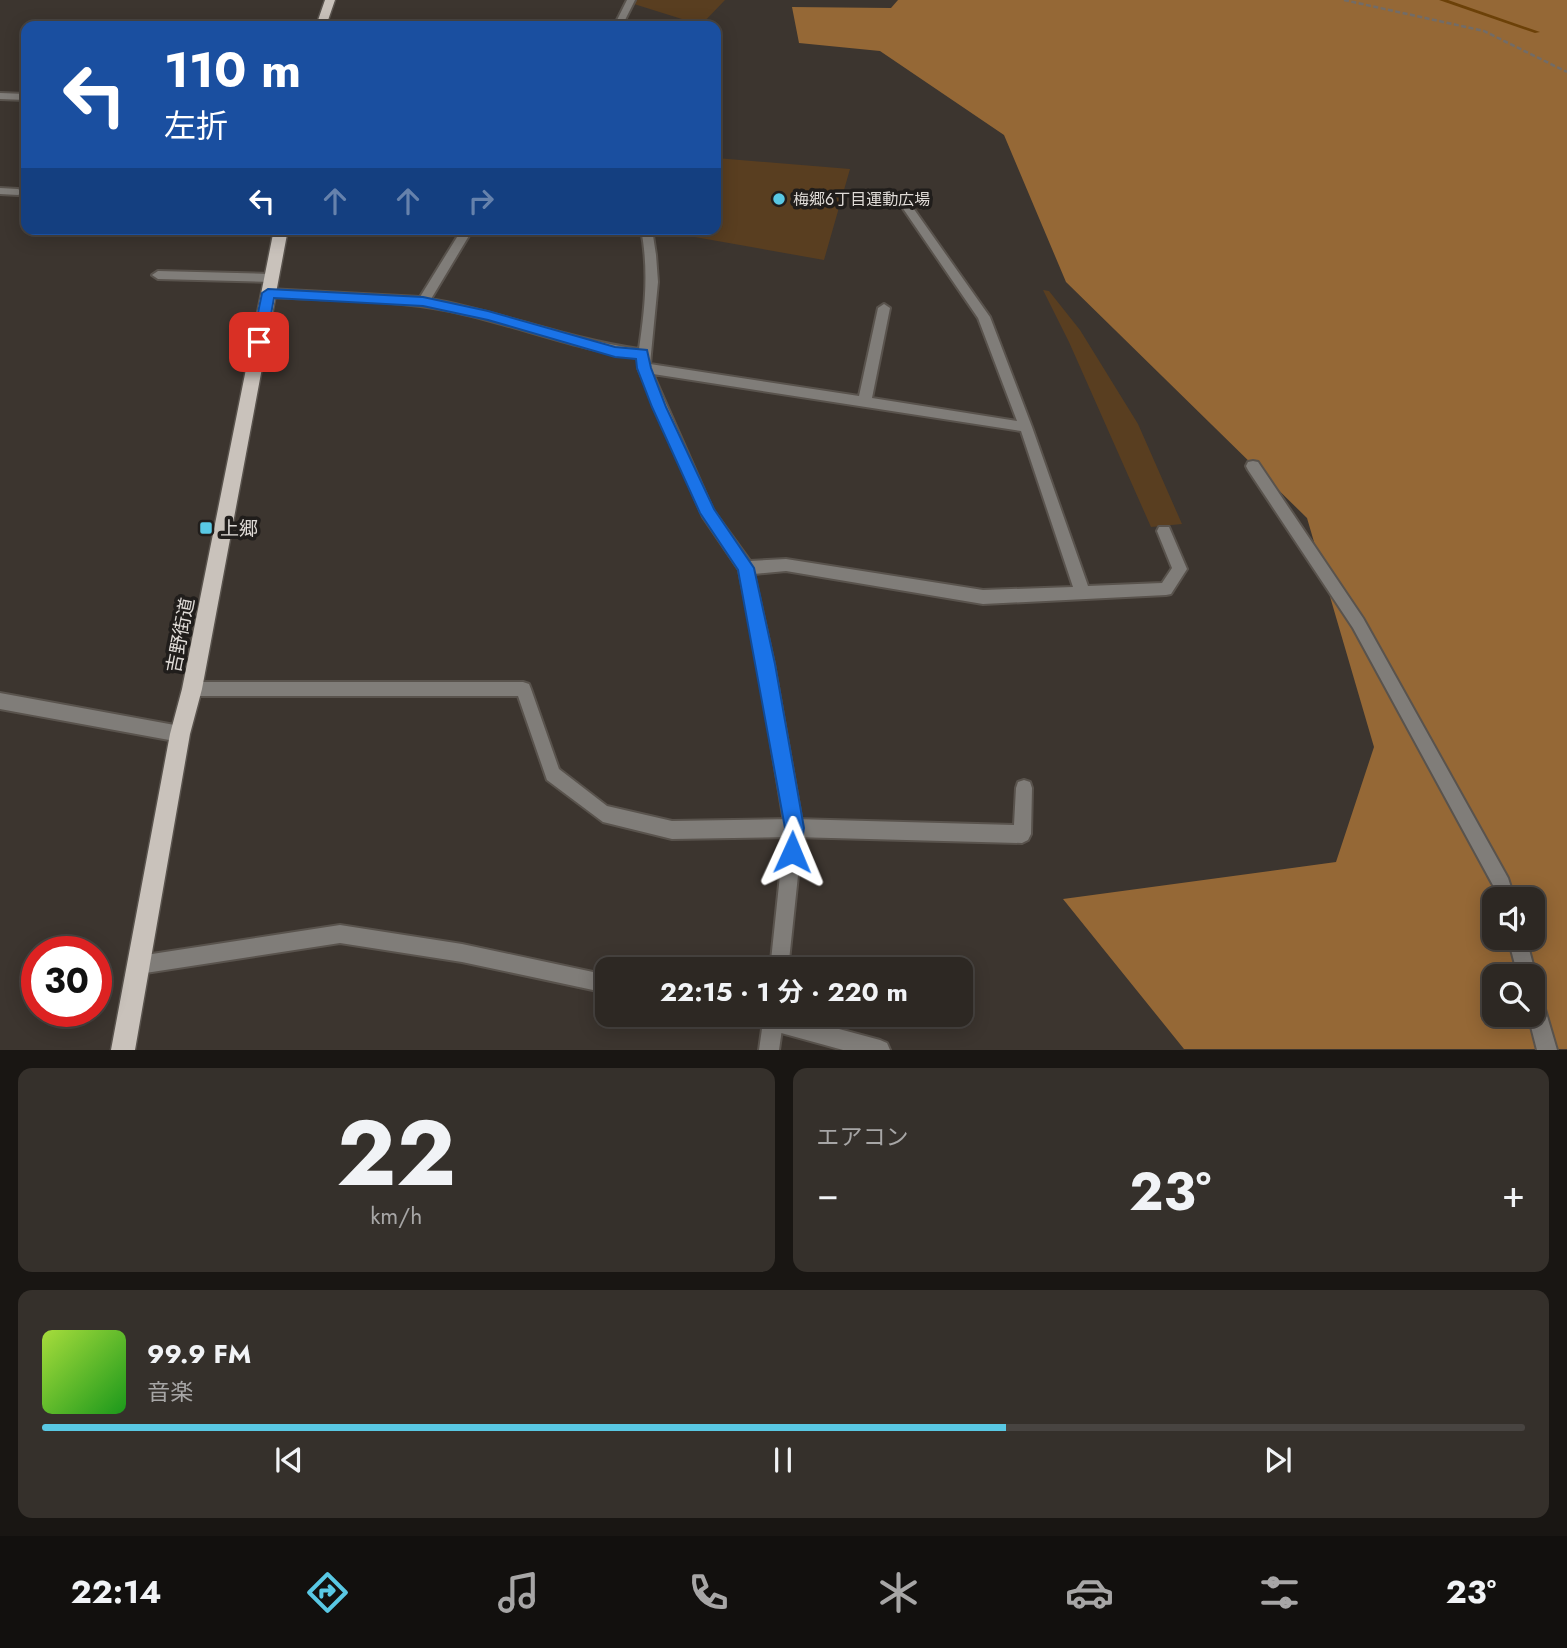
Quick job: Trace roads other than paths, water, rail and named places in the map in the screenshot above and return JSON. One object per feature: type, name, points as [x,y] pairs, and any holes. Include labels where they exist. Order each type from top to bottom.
[{"type":"main road","points":[[323,21],[330,0]]},
{"type":"main road","name":"吉野街道","points":[[123,1049],[180,734],[192,689],[280,235]]},
{"type":"street","points":[[620,21],[631,0]]},
{"type":"street","points":[[0,96],[21,97]]},
{"type":"street","points":[[0,191],[18,192]]},
{"type":"street","points":[[907,207],[984,317],[1026,427],[1083,594]]},
{"type":"street","points":[[423,302],[464,235]]},
{"type":"street","points":[[647,235],[652,280],[648,336],[643,361],[708,513],[746,568],[766,664],[794,828],[780,957]]},
{"type":"street","points":[[158,275],[423,302],[488,316],[643,361],[1026,427]]},
{"type":"street","points":[[865,400],[884,308]]},
{"type":"street","points":[[1253,466],[1358,623],[1503,887]]},
{"type":"street","points":[[746,568],[786,565],[983,597],[1166,589],[1180,569],[1164,531]]},
{"type":"street","points":[[192,689],[523,689],[553,774],[603,813],[672,830],[794,828],[1022,834],[1024,788]]},
{"type":"street","points":[[0,701],[180,734]]},
{"type":"street","points":[[139,965],[340,934],[462,953],[595,981]]},
{"type":"street","points":[[769,1049],[772,1027]]},
{"type":"street","points":[[807,1027],[880,1049]]},
{"type":"street","points":[[1541,1027],[1547,1049]]},
{"type":"waterway","points":[[1442,0],[1537,32]]},
{"type":"place","name":"梅郷6丁目運動広場","points":[[779,199]]},
{"type":"place","name":"上郷","points":[[206,528]]}]
